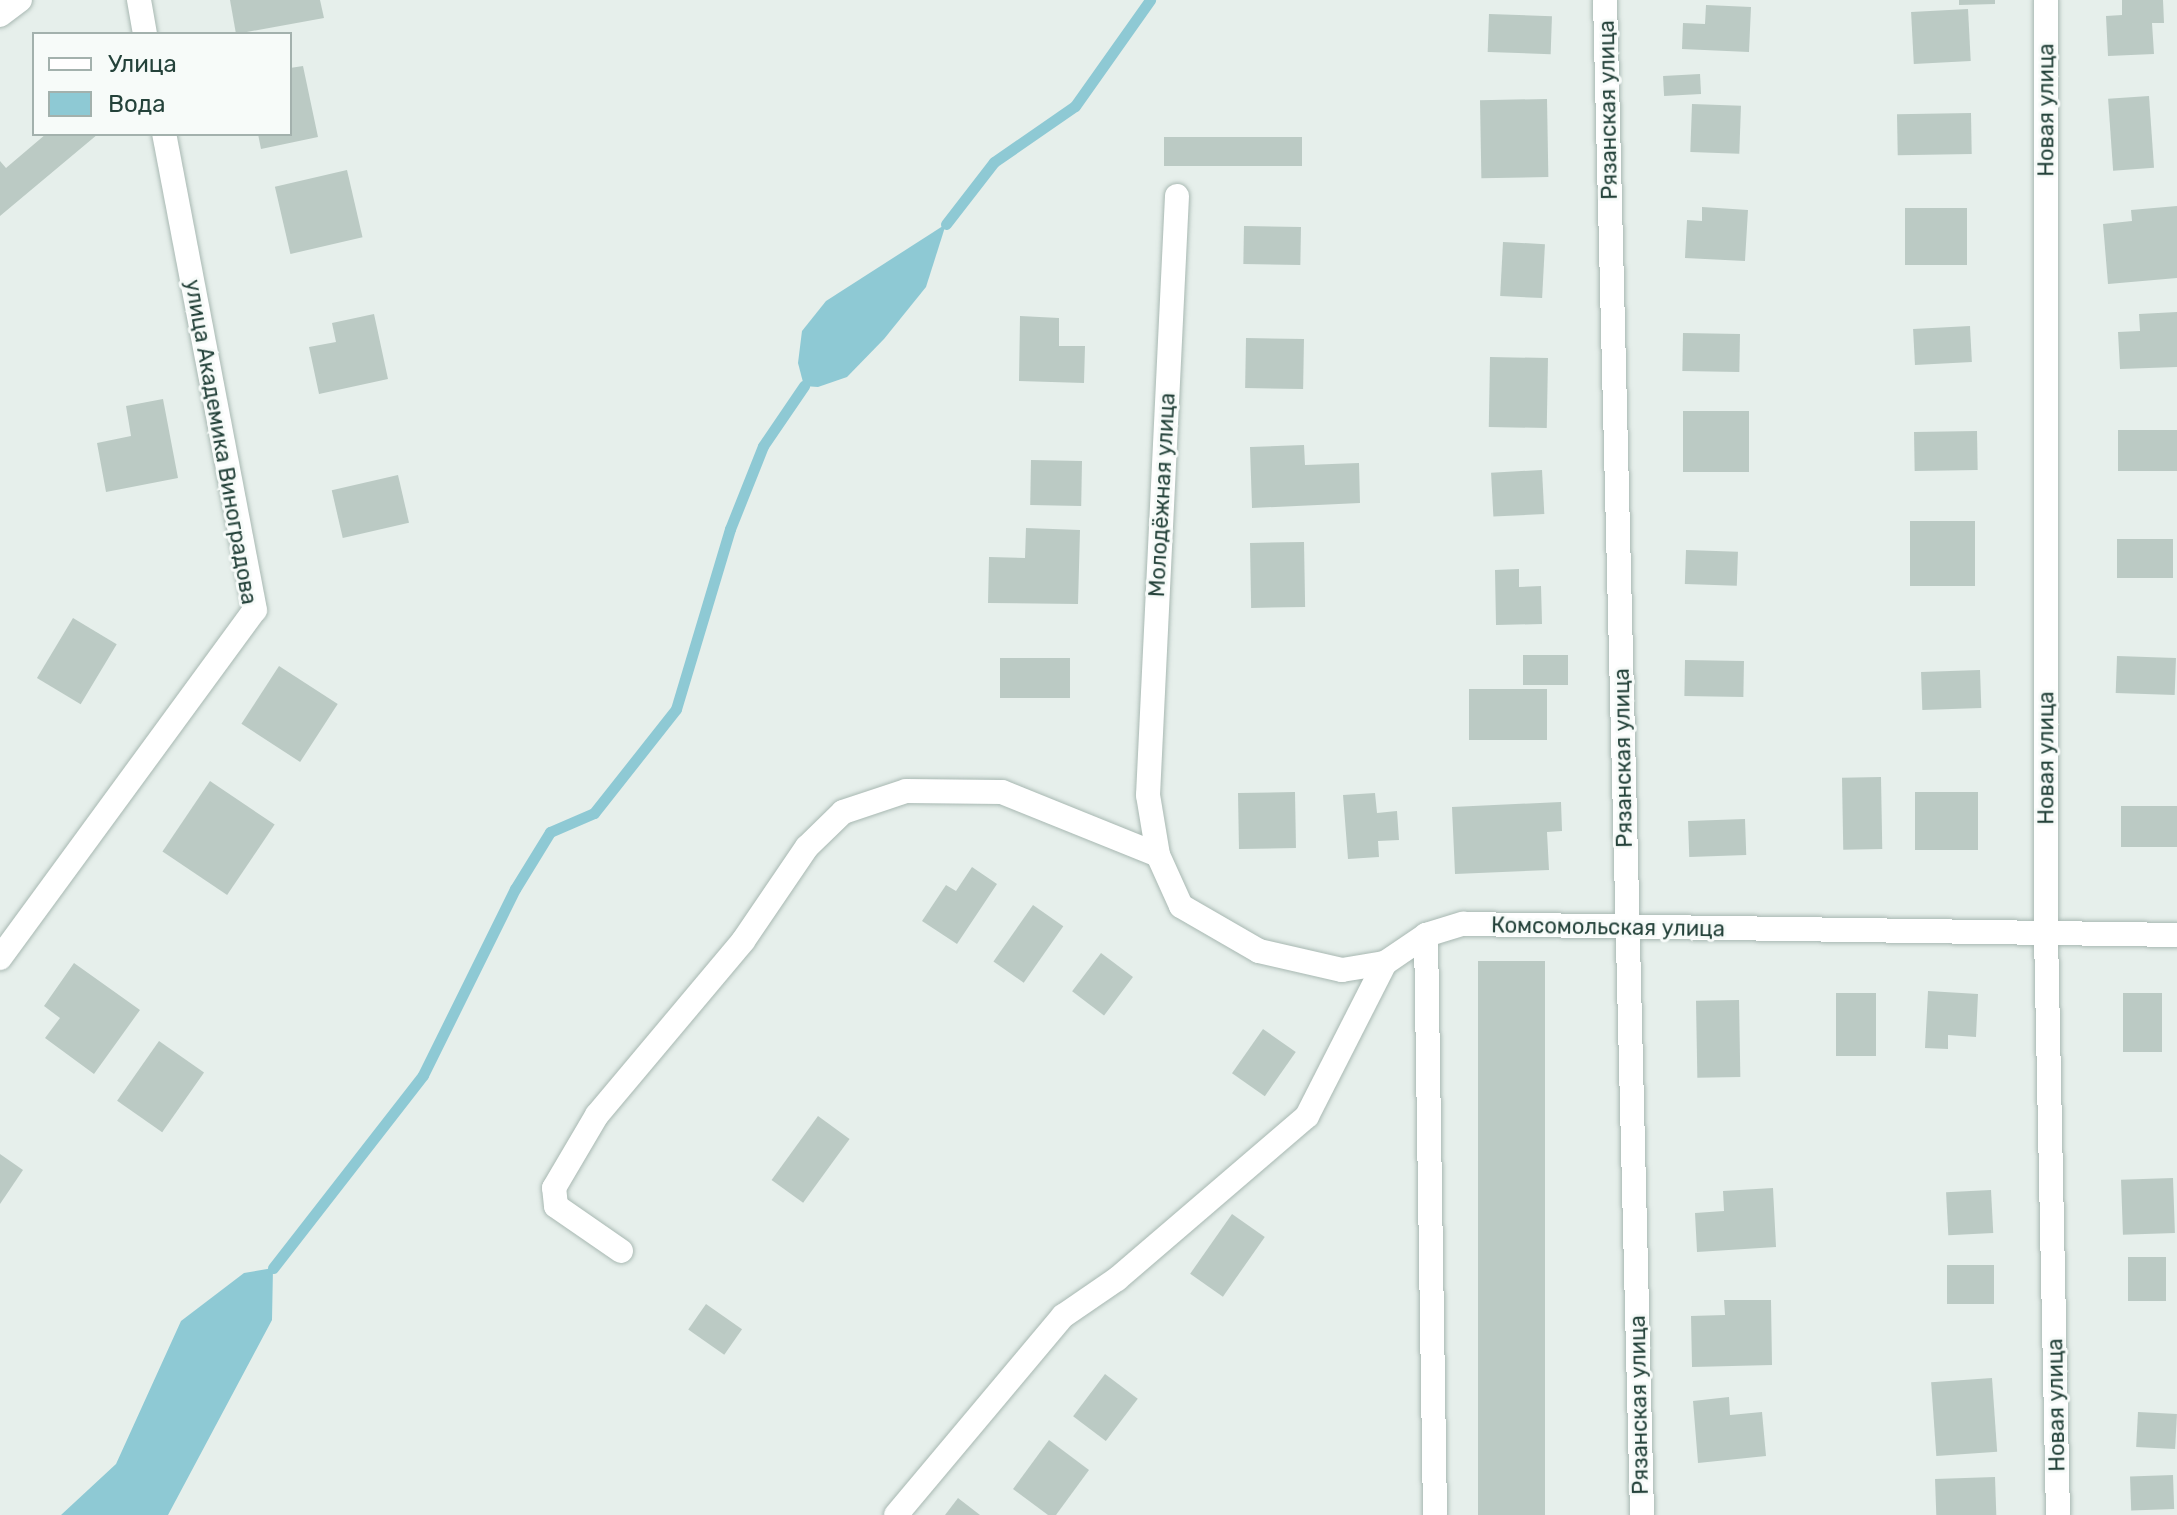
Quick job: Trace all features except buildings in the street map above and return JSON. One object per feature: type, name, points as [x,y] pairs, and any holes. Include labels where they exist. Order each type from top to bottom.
[{"type":"street","points":[[0,15],[20,0]]},
{"type":"street","points":[[139,0],[145,32]]},
{"type":"street","name":"Рязанская улица","points":[[1605,0],[1642,1515]]},
{"type":"street","name":"Новая улица","points":[[2046,0],[2046,934],[2058,1515]]},
{"type":"street","name":"улица Академика Виноградова","points":[[0,958],[255,610],[164,136]]},
{"type":"street","name":"Молодёжная улица","points":[[1148,795],[1177,196]]},
{"type":"street","points":[[621,1251],[556,1206],[554,1188],[597,1115],[743,941],[807,847],[843,812],[906,791],[1002,792],[1158,855]]},
{"type":"street","name":"Комсомольская улица","points":[[1148,795],[1158,855],[1181,906],[1259,951],[1342,970],[1385,963],[1426,935],[1463,924],[2177,935]]},
{"type":"street","points":[[1426,935],[1435,1515]]},
{"type":"street","points":[[896,1515],[1063,1316],[1117,1279],[1307,1116],[1385,963]]},
{"type":"water","points":[[946,224],[926,287],[884,339],[847,377],[818,387],[804,386],[798,363],[802,331],[826,301]]},
{"type":"water","points":[[273,1268],[272,1320],[168,1515],[61,1515],[116,1464],[181,1321],[244,1273]]},
{"type":"waterway","points":[[946,224],[994,162],[1075,106],[1150,0]]},
{"type":"waterway","points":[[273,1268],[423,1075],[515,889],[550,832],[594,813],[676,709],[730,529],[763,446],[804,386]]}]
